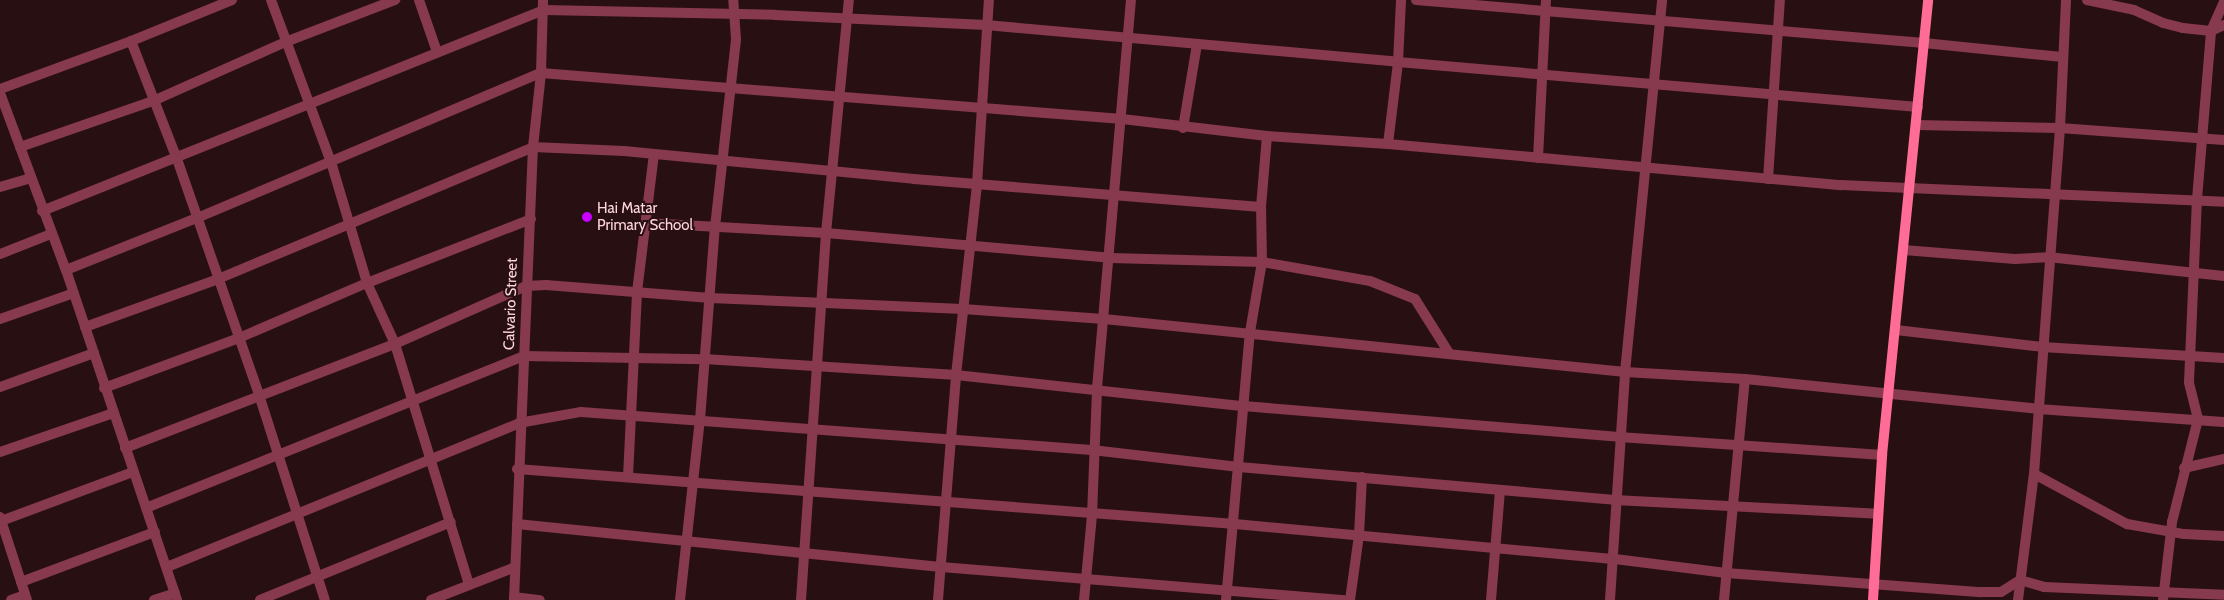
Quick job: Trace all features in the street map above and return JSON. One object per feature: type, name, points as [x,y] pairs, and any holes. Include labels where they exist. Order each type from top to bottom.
[{"type":"street","points":[[154,600],[176,596],[104,388],[66,270],[42,211],[20,147],[5,121],[0,91],[232,0]]},
{"type":"street","points":[[271,0],[331,162],[367,283],[395,344],[428,460],[451,522],[469,585]]},
{"type":"street","points":[[20,147],[153,101],[288,42],[395,0]]},
{"type":"street","points":[[419,0],[437,52]]},
{"type":"street","points":[[680,600],[700,420],[714,227],[736,39],[732,15],[733,0]]},
{"type":"street","points":[[801,600],[816,367],[823,302],[826,233],[848,18],[848,0]]},
{"type":"street","points":[[938,600],[948,502],[950,440],[956,375],[977,184],[989,0]]},
{"type":"street","points":[[1084,600],[1092,515],[1092,450],[1116,195],[1131,0]]},
{"type":"street","points":[[1388,144],[1398,62],[1401,0]]},
{"type":"street","points":[[1416,0],[1658,22],[1924,43],[2062,57]]},
{"type":"street","points":[[1538,158],[1544,76],[1546,0]]},
{"type":"street","points":[[1610,600],[1615,559],[1615,500],[1619,437],[1647,168],[1658,22],[1662,0]]},
{"type":"street","points":[[1768,179],[1780,0]]},
{"type":"street","points":[[1873,600],[1882,454],[1917,125],[1928,0]]},
{"type":"street","points":[[2018,600],[2034,474],[2048,257],[2060,128],[2066,0]]},
{"type":"street","points":[[2088,0],[2134,10],[2163,23],[2211,31],[2224,25]]},
{"type":"street","points":[[2163,596],[2170,531],[2184,468],[2198,418],[2189,382],[2197,199],[2207,138],[2211,31],[2224,2]]},
{"type":"street","points":[[42,211],[177,159],[437,52],[544,5],[986,26],[1918,107]]},
{"type":"street","name":"Calvario Street","points":[[514,598],[517,469],[531,219],[532,146],[541,73],[544,5]]},
{"type":"street","points":[[130,41],[177,159],[260,398],[325,600]]},
{"type":"street","points":[[1184,128],[1197,44]]},
{"type":"street","points":[[66,270],[197,218],[541,73],[1122,119],[1184,128],[1267,136],[1388,144],[1768,179],[2054,193],[2116,198],[2197,199],[2224,202]]},
{"type":"street","points":[[1917,125],[2060,128],[2224,140]]},
{"type":"street","points":[[2207,138],[2224,134]]},
{"type":"street","points":[[1226,600],[1250,332],[1262,262],[1261,207],[1267,136]]},
{"type":"street","points":[[85,327],[218,279],[532,146],[654,154],[977,184],[1261,207]]},
{"type":"street","points":[[628,477],[637,292],[654,154]]},
{"type":"street","points":[[0,187],[31,178]]},
{"type":"street","points":[[104,388],[239,338],[367,283],[531,219]]},
{"type":"street","points":[[646,223],[826,233],[1110,258],[1262,262],[1370,281],[1416,299],[1448,353]]},
{"type":"street","points":[[0,254],[51,234]]},
{"type":"street","points":[[1904,250],[2015,259],[2048,257],[2224,276]]},
{"type":"street","points":[[125,448],[260,398],[395,344],[526,286],[710,298],[963,309],[1104,319],[1250,332],[1625,372],[1744,379],[1889,392],[2038,409],[2198,418],[2224,422]]},
{"type":"street","points":[[0,318],[74,293]]},
{"type":"street","points":[[1896,330],[2042,347],[2224,358]]},
{"type":"street","points":[[0,387],[94,353]]},
{"type":"street","points":[[146,508],[524,356],[704,359],[956,375],[1097,388],[1243,406],[1619,437],[1740,443],[1882,454]]},
{"type":"street","points":[[1724,600],[1740,443],[1744,379]]},
{"type":"street","points":[[167,568],[299,516],[428,460],[520,423],[581,412],[1092,450],[1239,467],[1615,500],[1734,508],[1878,514]]},
{"type":"street","points":[[0,452],[113,413]]},
{"type":"street","points":[[2184,468],[2224,459]]},
{"type":"street","points":[[517,469],[1092,515],[1234,524],[1495,547],[1726,573],[2000,592],[2020,580],[2044,587],[2163,596],[2224,595]]},
{"type":"street","points":[[11,600],[26,598],[3,539],[1,519],[134,472]]},
{"type":"street","points":[[2034,474],[2127,524],[2170,531],[2224,536]]},
{"type":"street","points":[[1350,600],[1359,535],[1362,477]]},
{"type":"street","points":[[1492,600],[1500,490]]},
{"type":"street","points":[[260,600],[451,522]]},
{"type":"street","points":[[517,524],[686,544],[1344,600]]},
{"type":"street","points":[[21,582],[154,532]]},
{"type":"street","points":[[431,600],[515,567]]},
{"type":"street","points":[[514,598],[540,600]]},
{"type":"place","name":"Hai Matar Primary School","points":[[587,217]]}]
